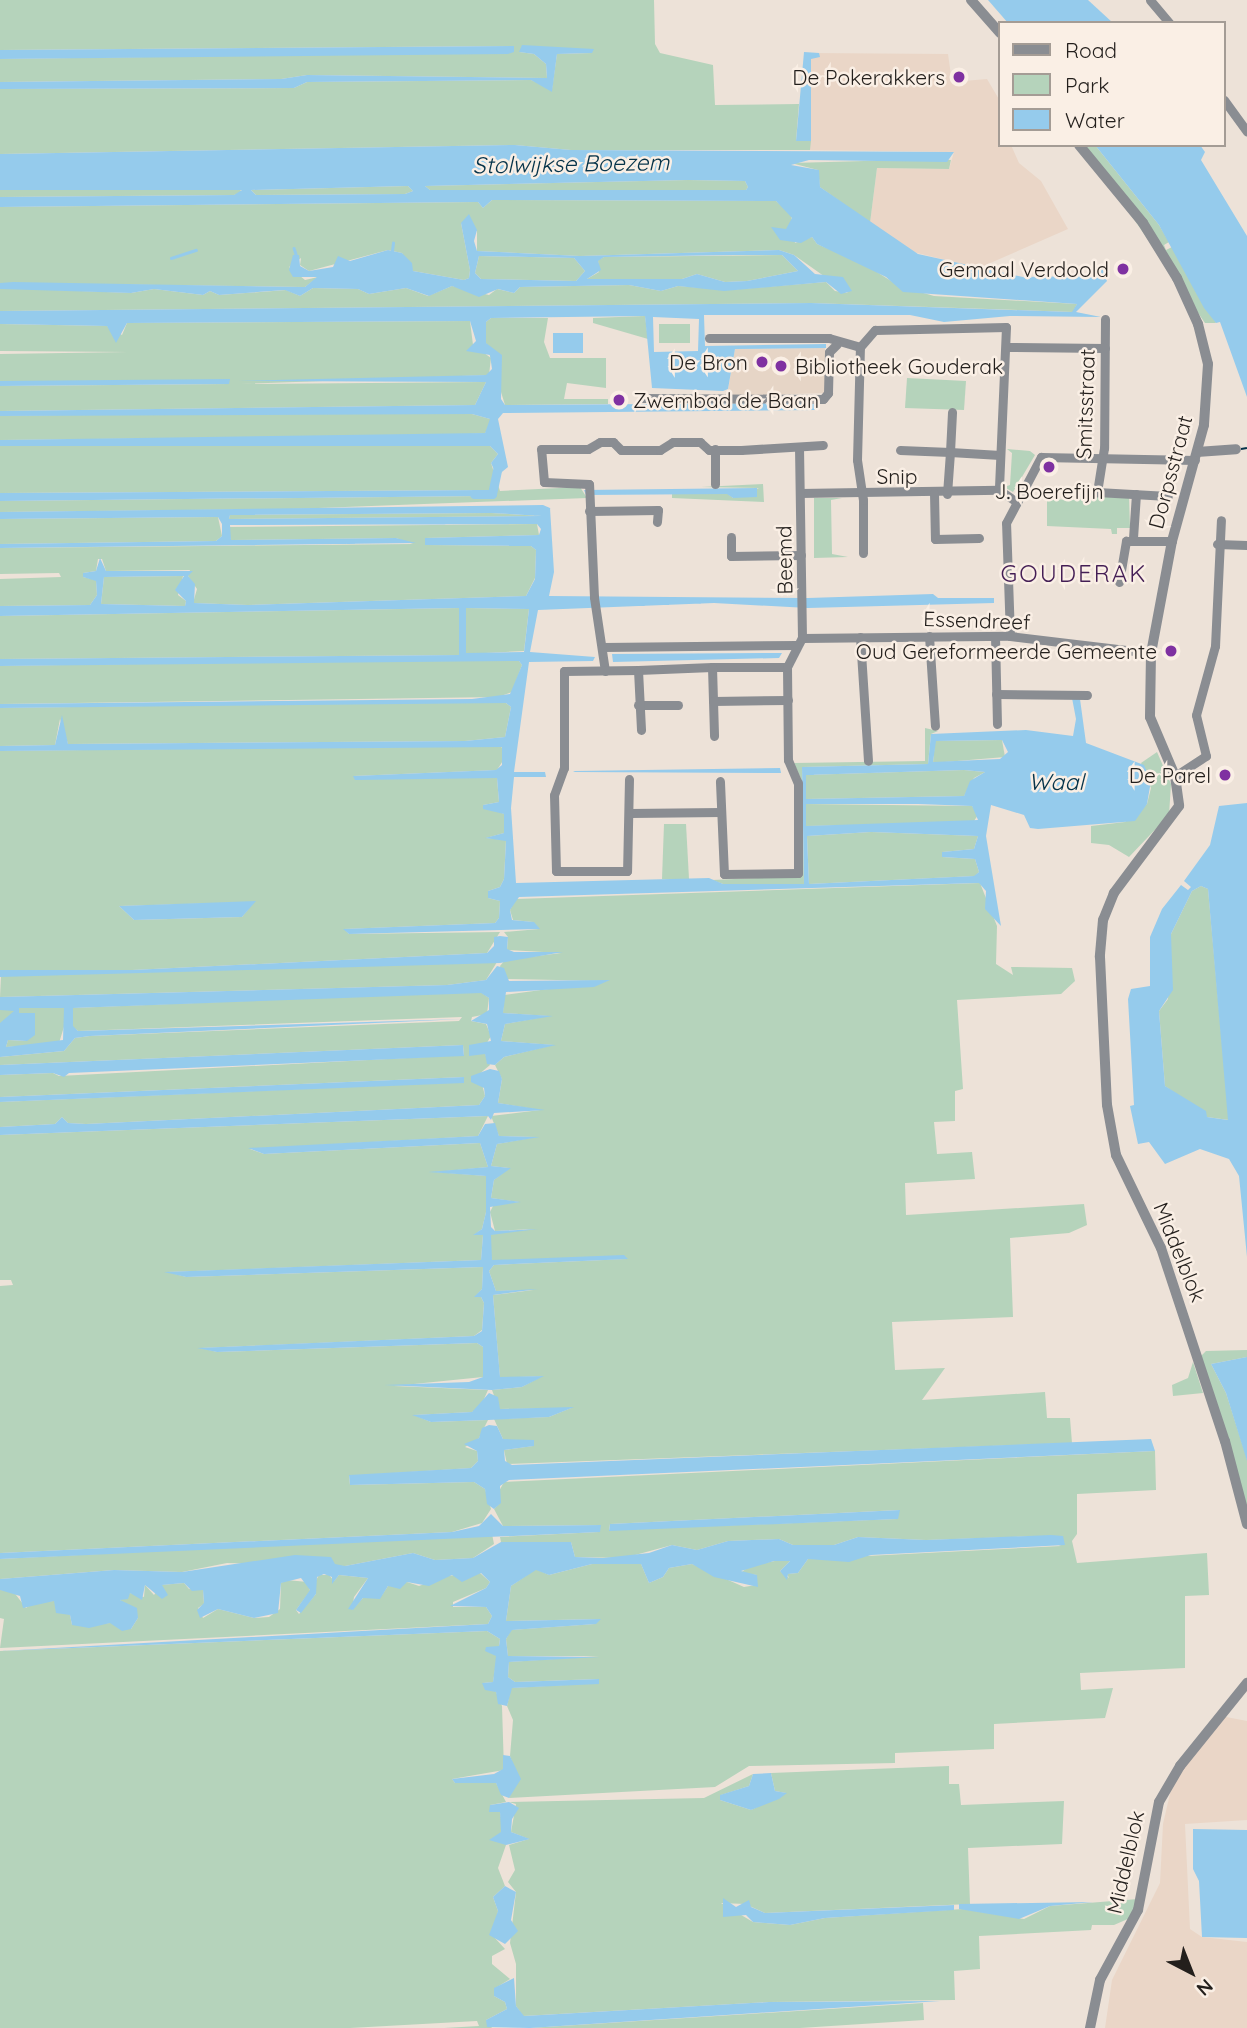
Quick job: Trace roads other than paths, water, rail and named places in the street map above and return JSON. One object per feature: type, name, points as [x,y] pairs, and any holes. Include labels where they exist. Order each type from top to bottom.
[{"type":"street","points":[[971,0],[998,31]]},
{"type":"street","points":[[1150,0],[1167,21]]},
{"type":"street","points":[[1226,103],[1247,132]]},
{"type":"street","name":"Dorpsstraat","points":[[1081,147],[1152,237],[1187,298],[1206,354],[1208,399],[1196,456],[1172,541],[1151,653],[1150,718],[1175,776],[1179,806],[1175,817],[1133,862],[1103,920],[1102,992]]},
{"type":"street","name":"Smitsstraat","points":[[1105,318],[1103,458],[1097,492],[1136,494]]},
{"type":"street","points":[[859,492],[857,456],[860,347],[882,327],[1006,327],[999,490],[1017,502]]},
{"type":"street","points":[[709,338],[829,338],[837,344],[860,347]]},
{"type":"street","points":[[643,398],[823,399],[828,393],[829,352],[837,344]]},
{"type":"street","points":[[1006,346],[1105,348]]},
{"type":"street","points":[[947,494],[952,412]]},
{"type":"street","points":[[605,671],[594,597],[589,486],[544,482],[541,449],[588,449],[610,442],[621,450],[660,450],[673,442],[701,442],[715,449],[799,449],[823,445]]},
{"type":"street","points":[[715,449],[715,484]]},
{"type":"street","name":"Beemd","points":[[787,667],[799,641],[802,611],[799,449]]},
{"type":"street","points":[[1010,636],[1006,523],[1041,457],[1196,456],[1236,449]]},
{"type":"street","points":[[900,450],[1000,456]]},
{"type":"street","name":"Snip","points":[[800,493],[947,494],[999,490]]},
{"type":"street","name":"Snip","points":[[859,492],[863,553]]},
{"type":"street","name":"Snip","points":[[934,493],[935,539],[979,538]]},
{"type":"street","points":[[1133,538],[1136,494],[1168,496]]},
{"type":"street","points":[[589,510],[657,510],[657,522]]},
{"type":"street","points":[[1175,776],[1201,763],[1205,749],[1196,715],[1215,646],[1217,544],[1222,520]]},
{"type":"street","points":[[731,537],[731,556],[801,555]]},
{"type":"street","points":[[1119,582],[1123,546],[1133,538],[1172,541]]},
{"type":"street","points":[[1217,544],[1247,545]]},
{"type":"street","points":[[929,636],[935,726]]},
{"type":"street","points":[[995,636],[997,724]]},
{"type":"street","name":"Essendreef","points":[[603,647],[860,637],[1010,636],[1151,653]]},
{"type":"street","points":[[860,637],[868,761]]},
{"type":"street","points":[[712,667],[714,736]]},
{"type":"street","points":[[629,779],[632,813],[627,871],[556,871],[554,795],[564,768],[564,671],[787,667],[788,760],[797,783],[798,873],[724,874],[720,781]]},
{"type":"street","points":[[638,670],[641,730]]},
{"type":"street","points":[[996,694],[1080,696]]},
{"type":"street","points":[[713,701],[788,699]]},
{"type":"street","points":[[638,705],[678,705]]},
{"type":"street","points":[[632,813],[721,812]]},
{"type":"street","name":"Middelblok","points":[[1102,992],[1107,1104],[1116,1155],[1161,1248],[1247,1524]]},
{"type":"street","name":"Middelblok","points":[[1090,2028],[1100,1980],[1138,1910],[1159,1802],[1180,1766],[1247,1684]]},
{"type":"water","points":[[988,0],[1088,0],[1111,21],[1006,21]]},
{"type":"water","points":[[522,45],[594,49],[592,53],[557,54],[552,92],[531,80],[307,82],[294,88],[0,89],[0,82],[281,79],[307,75],[547,78],[546,64],[534,54],[519,52]]},
{"type":"water","points":[[514,46],[514,52],[508,54],[0,59],[0,50]]},
{"type":"water","points":[[804,52],[819,53],[820,57],[811,59],[811,141],[796,141]]},
{"type":"water","name":"Stolwijkse Boezem","points":[[515,145],[571,150],[954,152],[947,162],[809,160],[791,165],[819,170],[820,187],[918,254],[1023,277],[1091,276],[1102,268],[1107,281],[1076,312],[1101,317],[1010,316],[944,322],[910,315],[704,315],[705,346],[826,344],[826,348],[735,349],[728,389],[723,391],[652,388],[645,316],[491,318],[486,322],[486,343],[502,355],[501,399],[505,405],[815,403],[815,410],[503,413],[498,419],[508,467],[497,476],[491,463],[498,454],[490,446],[0,446],[0,440],[485,433],[490,419],[472,414],[0,416],[0,411],[475,405],[486,382],[238,381],[486,375],[492,369],[490,355],[466,351],[476,341],[470,321],[127,323],[116,343],[107,326],[0,324],[0,311],[811,303],[1072,312],[1077,304],[903,292],[886,277],[817,244],[812,237],[801,243],[780,240],[771,227],[786,229],[792,218],[776,201],[492,200],[483,208],[478,202],[0,207],[0,197],[234,195],[242,190],[0,190],[0,154]],"holes":[[[745,181],[748,187],[746,190],[430,190],[425,186]],[[408,186],[413,191],[405,194],[256,195],[251,190]],[[653,317],[699,319],[698,351],[654,352]]]},
{"type":"water","points":[[1097,147],[1201,147],[1205,152],[1201,160],[1247,236],[1247,397],[1220,322],[1216,323],[1204,308],[1159,225]]},
{"type":"water","points":[[469,214],[477,230],[474,241],[477,251],[580,256],[779,250],[794,255],[815,274],[843,277],[852,291],[841,294],[826,282],[724,291],[678,286],[661,291],[629,285],[520,287],[514,293],[498,289],[479,297],[452,286],[429,296],[406,288],[369,294],[358,289],[313,288],[300,296],[285,290],[219,295],[210,291],[203,295],[154,289],[131,293],[0,289],[0,283],[13,282],[305,287],[317,277],[293,277],[289,270],[293,255],[299,255],[300,266],[309,271],[333,267],[338,256],[350,261],[388,250],[402,253],[412,263],[413,271],[464,280],[469,278],[470,270],[461,223]],"holes":[[[782,255],[798,271],[747,281],[725,282],[697,274],[682,279],[587,279],[601,270],[598,261],[604,257]],[[479,256],[574,258],[585,271],[576,281],[481,279],[475,273]]]},
{"type":"water","points":[[553,333],[583,333],[583,353],[553,353]]},
{"type":"water","points":[[230,379],[229,384],[0,386],[0,381]]},
{"type":"water","points":[[757,488],[757,497],[733,498],[727,494],[586,495],[584,490]]},
{"type":"water","points":[[484,490],[484,496],[0,501],[0,493]]},
{"type":"water","name":"Waal","points":[[543,505],[550,508],[554,572],[549,596],[808,598],[933,594],[938,598],[994,598],[994,603],[808,608],[714,603],[538,610],[530,652],[595,657],[593,661],[529,662],[514,772],[545,772],[546,777],[514,777],[511,808],[516,883],[709,878],[723,884],[804,884],[802,767],[928,764],[931,734],[1026,730],[1073,736],[1076,719],[1072,698],[1080,699],[1086,743],[1144,765],[1151,781],[1147,804],[1135,821],[1038,829],[1030,828],[1024,815],[991,805],[986,836],[1001,926],[985,909],[986,891],[979,883],[519,897],[510,910],[512,920],[534,922],[540,929],[349,934],[343,929],[495,923],[499,918],[500,901],[488,898],[488,891],[500,887],[504,879],[506,841],[485,838],[504,833],[504,814],[483,809],[483,805],[499,802],[497,778],[355,780],[353,776],[496,770],[502,765],[502,747],[0,751],[0,746],[55,745],[62,715],[68,744],[465,741],[505,737],[511,707],[506,703],[0,708],[0,704],[472,699],[510,694],[522,665],[519,661],[0,666],[0,659],[459,655],[459,608],[0,616],[0,606],[90,605],[97,595],[96,581],[83,577],[83,573],[96,571],[100,558],[106,571],[193,571],[188,576],[195,584],[194,603],[248,605],[526,596],[535,579],[536,550],[531,546],[425,545],[425,538],[539,535],[541,529],[537,524],[230,525],[231,540],[396,538],[416,543],[0,548],[0,544],[216,541],[222,536],[222,524],[218,517],[0,519],[0,512]],"holes":[[[491,513],[542,516],[229,519],[230,515]],[[184,576],[175,590],[186,601],[185,606],[101,604],[104,577]],[[466,608],[529,609],[524,652],[466,653]],[[1002,740],[1008,752],[1000,759],[933,762],[936,741]],[[964,770],[985,772],[970,781],[964,796],[806,799],[806,775]],[[806,804],[972,806],[978,820],[806,826]],[[871,832],[978,836],[974,849],[942,852],[942,857],[975,859],[979,872],[974,876],[809,884],[807,836]]]},
{"type":"water","points":[[782,653],[779,658],[613,662],[612,654]]},
{"type":"water","points":[[780,768],[781,773],[573,772],[575,771]]},
{"type":"water","points":[[1247,803],[1247,1257],[1239,1176],[1229,1159],[1200,1149],[1165,1164],[1149,1142],[1138,1144],[1130,1106],[1134,1105],[1128,999],[1131,989],[1150,986],[1150,937],[1162,909],[1181,885],[1188,890],[1191,887],[1184,881],[1210,845],[1219,806]],"holes":[[[1201,886],[1208,889],[1228,1120],[1207,1117],[1206,1111],[1165,1086],[1159,1011],[1173,990],[1171,934],[1192,891]]]},
{"type":"water","points":[[256,901],[242,917],[134,920],[119,906]]},
{"type":"water","points":[[494,937],[508,937],[507,949],[514,952],[563,952],[500,963],[0,977],[0,970],[132,970],[487,953],[494,946]]},
{"type":"water","points":[[497,966],[504,968],[509,981],[610,980],[594,987],[506,992],[503,1013],[553,1016],[505,1024],[501,1041],[556,1045],[504,1057],[495,1065],[487,1064],[485,1054],[469,1056],[469,1045],[491,1041],[487,1024],[471,1021],[489,1010],[489,998],[481,993],[73,1008],[73,1026],[78,1031],[463,1019],[90,1036],[75,1038],[64,1051],[0,1057],[0,1023],[14,1011],[0,1010],[0,997],[447,985],[486,980]],"holes":[[[19,1008],[64,1008],[63,1040],[6,1047],[8,1040],[27,1041],[35,1035],[35,1013],[19,1013]]]},
{"type":"water","points":[[463,1045],[464,1056],[69,1073],[64,1077],[53,1073],[0,1075],[0,1065]]},
{"type":"water","points":[[490,1069],[499,1071],[502,1079],[498,1103],[545,1110],[494,1113],[491,1120],[488,1116],[0,1135],[0,1127],[55,1124],[62,1117],[68,1123],[86,1124],[479,1105],[485,1096],[484,1088],[471,1082],[471,1076]]},
{"type":"water","points":[[464,1077],[464,1083],[0,1102],[0,1097]]},
{"type":"water","points":[[495,1123],[499,1136],[540,1137],[497,1144],[491,1166],[511,1168],[494,1180],[491,1198],[521,1202],[490,1207],[491,1227],[495,1231],[538,1229],[491,1235],[492,1260],[624,1255],[628,1259],[494,1265],[489,1271],[496,1291],[538,1289],[493,1295],[500,1377],[544,1376],[522,1387],[492,1390],[384,1385],[469,1382],[483,1377],[483,1347],[477,1343],[217,1352],[197,1348],[474,1336],[482,1331],[484,1303],[481,1297],[474,1297],[482,1289],[483,1267],[186,1277],[164,1272],[481,1260],[483,1235],[473,1235],[482,1229],[486,1212],[486,1176],[428,1172],[488,1167],[480,1143],[264,1154],[248,1148],[478,1136],[485,1124]]},
{"type":"water","points":[[1247,1357],[1247,1461],[1226,1393],[1211,1364]]},
{"type":"water","points":[[489,1393],[498,1397],[500,1409],[574,1407],[549,1417],[431,1422],[412,1415],[472,1412]]},
{"type":"water","points":[[497,1426],[503,1439],[534,1440],[534,1446],[504,1450],[505,1461],[512,1465],[1151,1439],[1155,1451],[509,1480],[500,1486],[501,1503],[494,1509],[487,1504],[485,1489],[474,1482],[350,1485],[349,1475],[471,1468],[478,1461],[477,1451],[464,1444],[479,1438],[482,1428]]},
{"type":"water","points":[[900,1510],[898,1519],[609,1531],[610,1524]]},
{"type":"water","points":[[491,1514],[503,1526],[601,1525],[600,1532],[0,1559],[0,1553],[452,1532],[479,1526]]},
{"type":"water","points":[[1063,1536],[1065,1545],[871,1555],[849,1562],[808,1559],[798,1573],[788,1574],[787,1580],[780,1571],[790,1561],[774,1561],[741,1571],[757,1575],[758,1587],[714,1577],[692,1564],[669,1568],[663,1577],[649,1583],[641,1564],[592,1564],[549,1575],[536,1570],[511,1586],[506,1621],[601,1619],[596,1624],[512,1630],[506,1639],[508,1656],[600,1657],[509,1662],[508,1677],[515,1682],[599,1679],[599,1684],[512,1688],[507,1706],[498,1704],[496,1692],[485,1690],[482,1683],[493,1682],[496,1656],[485,1651],[486,1647],[499,1646],[500,1639],[487,1631],[0,1651],[488,1624],[492,1616],[486,1607],[450,1606],[486,1588],[490,1582],[481,1573],[462,1582],[452,1575],[429,1586],[407,1582],[400,1589],[388,1586],[380,1599],[363,1598],[353,1610],[348,1609],[368,1578],[339,1575],[332,1584],[332,1577],[324,1574],[317,1577],[316,1594],[301,1613],[296,1610],[310,1590],[301,1578],[281,1583],[278,1613],[254,1618],[218,1609],[200,1618],[197,1610],[204,1603],[203,1590],[192,1591],[184,1583],[162,1585],[168,1595],[162,1599],[145,1585],[142,1600],[130,1593],[128,1599],[120,1600],[137,1608],[138,1618],[131,1629],[122,1631],[110,1623],[89,1628],[72,1625],[70,1615],[56,1613],[54,1601],[23,1608],[20,1596],[0,1590],[0,1579],[114,1570],[182,1572],[295,1555],[331,1557],[335,1564],[345,1566],[413,1553],[435,1560],[473,1558],[501,1542],[571,1542],[575,1557],[603,1558],[649,1553],[672,1545],[697,1550],[728,1541],[779,1539],[793,1545],[834,1545],[858,1537],[926,1540]]},
{"type":"water","points":[[503,1755],[510,1756],[521,1779],[509,1798],[501,1795],[496,1783],[455,1783],[452,1779],[494,1774],[503,1769]]},
{"type":"water","points":[[771,1773],[775,1791],[787,1793],[779,1799],[751,1810],[720,1800],[720,1795],[749,1786],[753,1774]]},
{"type":"water","points":[[509,1802],[519,1808],[512,1819],[511,1832],[530,1839],[506,1845],[489,1840],[501,1832],[500,1812],[489,1812],[490,1805]]},
{"type":"water","points":[[1193,1829],[1247,1830],[1247,1938],[1202,1937],[1199,1881],[1193,1869]]},
{"type":"water","points":[[505,1886],[516,1892],[511,1920],[518,1931],[505,1944],[489,1935],[498,1911],[493,1897]]},
{"type":"water","points":[[723,1898],[736,1907],[749,1900],[751,1907],[765,1913],[954,1905],[954,1910],[825,1918],[790,1925],[753,1922],[746,1915],[723,1917]]},
{"type":"water","points":[[1093,1902],[1050,1906],[1019,1919],[959,1909],[959,1904]]},
{"type":"water","points":[[514,1978],[516,2006],[524,2016],[769,2002],[940,2001],[530,2028],[487,2027],[486,2020],[507,2009],[505,2002],[494,1996],[494,1988]]},
{"type":"waterway","points":[[392,251],[393,243]]},
{"type":"waterway","points":[[294,248],[296,254]]},
{"type":"waterway","points":[[171,258],[196,250]]},
{"type":"waterway","points":[[474,494],[492,494],[499,460]]},
{"type":"place","name":"De Pokerakkers","points":[[959,77]]},
{"type":"place","name":"Gemaal Verdoold","points":[[1123,269]]},
{"type":"place","name":"De Bron","points":[[762,362]]},
{"type":"place","name":"Bibliotheek Gouderak","points":[[781,366]]},
{"type":"place","name":"Zwembad de Baan","points":[[619,400]]},
{"type":"place","name":"J. Boerefijn","points":[[1049,467]]},
{"type":"place","name":"Oud Gereformeerde Gemeente","points":[[1171,651]]},
{"type":"place","name":"De Parel","points":[[1225,775]]},
{"type":"district","name":"GOUDERAK","points":[[1074,574]]}]
